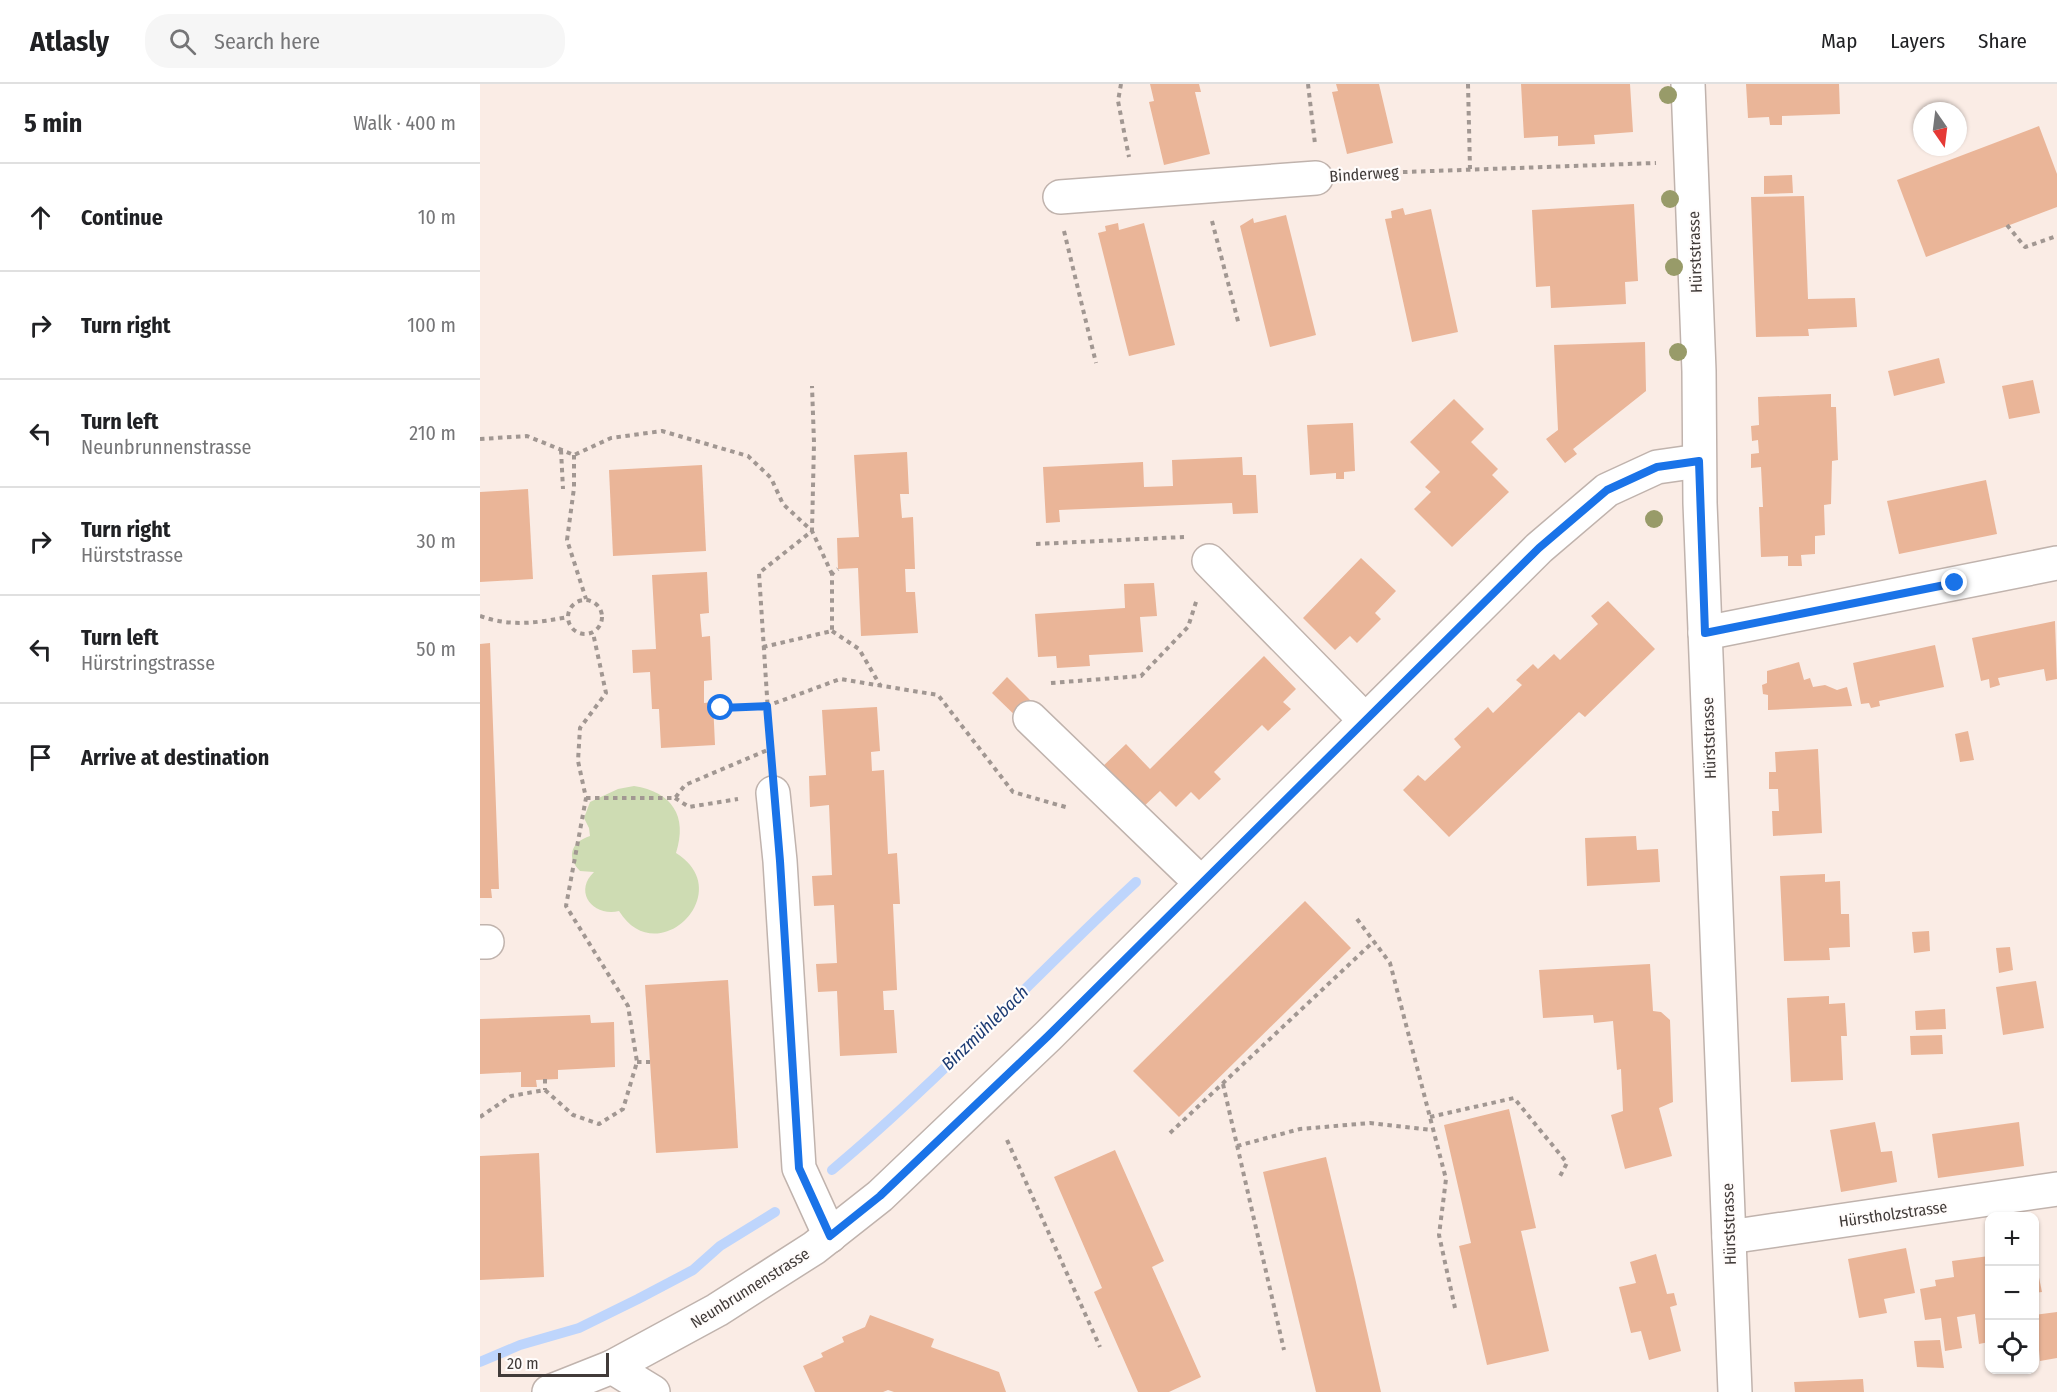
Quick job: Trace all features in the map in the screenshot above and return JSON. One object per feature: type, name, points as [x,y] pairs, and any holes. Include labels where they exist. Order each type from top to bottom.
[{"type":"street","name":"Hürststrasse","points":[[1688,84],[1699,371],[1699,461],[1705,633],[1735,1392]]},
{"type":"street","name":"Binderweg","points":[[1061,210],[1138,190],[1316,178]]},
{"type":"street","name":"Neunbrunnenstrasse","points":[[549,1392],[612,1367],[717,1310],[830,1236],[917,1161],[1539,548],[1607,490],[1657,467],[1699,461]]},
{"type":"street","points":[[1209,561],[1365,720]]},
{"type":"street","points":[[1705,633],[2057,563]]},
{"type":"street","points":[[1030,718],[1201,883]]},
{"type":"street","points":[[773,794],[780,861],[799,1168],[830,1236]]},
{"type":"street","name":"Hürstholzstrasse","points":[[1730,1237],[2057,1190]]},
{"type":"street","points":[[612,1367],[653,1392]]},
{"type":"path","points":[[1121,84],[1118,101],[1138,190]]},
{"type":"path","points":[[1308,84],[1314,120],[1316,178]]},
{"type":"path","points":[[1468,84],[1470,169]]},
{"type":"path","name":"Binderweg","points":[[1316,178],[1351,174],[1657,163]]},
{"type":"path","points":[[1202,186],[1239,325]]},
{"type":"path","points":[[1061,210],[1096,363]]},
{"type":"path","points":[[2007,225],[2025,247],[2057,236]]},
{"type":"path","points":[[812,386],[814,443],[812,531]]},
{"type":"path","points":[[480,439],[526,436],[574,455],[611,438],[662,431],[748,456],[771,478],[783,504],[812,531],[832,574],[832,631]]},
{"type":"path","points":[[561,450],[563,489]]},
{"type":"path","points":[[574,455],[574,488],[567,540],[586,599]]},
{"type":"path","points":[[586,798],[675,798],[689,807],[773,794],[759,573],[812,531]]},
{"type":"path","points":[[1036,544],[1148,541],[1202,535],[1209,561],[1188,627],[1141,676],[1051,683]]},
{"type":"path","points":[[832,574],[838,569]]},
{"type":"path","points":[[586,599],[594,602],[601,609],[603,618],[600,627],[593,633],[584,635],[576,632],[569,625],[568,617],[570,608],[586,599]]},
{"type":"path","points":[[480,616],[499,622],[528,624],[568,617]]},
{"type":"path","points":[[763,647],[832,631],[859,649],[881,685]]},
{"type":"path","points":[[545,1079],[545,1090],[573,1115],[599,1124],[623,1109],[637,1062],[628,1006],[566,906],[586,798],[578,761],[580,728],[606,693],[593,633]]},
{"type":"path","points":[[721,708],[767,706],[840,679],[938,695],[1013,792],[1077,811]]},
{"type":"path","points":[[675,798],[685,785],[770,749]]},
{"type":"path","points":[[1357,919],[1390,963],[1446,1179],[1439,1235],[1455,1308]]},
{"type":"path","points":[[1170,1133],[1373,942]]},
{"type":"path","points":[[637,1062],[650,1062]]},
{"type":"path","points":[[1223,1084],[1284,1350]]},
{"type":"path","points":[[480,1118],[511,1096],[545,1090]]},
{"type":"path","points":[[1430,1117],[1514,1098],[1568,1162],[1559,1178]]},
{"type":"path","points":[[1237,1146],[1300,1129],[1359,1124],[1433,1130]]},
{"type":"path","points":[[1006,1140],[1100,1347]]},
{"type":"green space","points":[[634,786],[658,794],[674,808],[680,828],[676,853],[693,869],[699,887],[696,905],[685,920],[670,930],[653,934],[635,928],[619,911],[610,912],[594,907],[586,895],[585,887],[594,872],[580,871],[572,855],[578,842],[590,836],[584,818],[590,802],[618,789]]},
{"type":"building","points":[[1150,84],[1199,84],[1201,92],[1195,92],[1210,154],[1164,165],[1149,102],[1154,101]]},
{"type":"building","points":[[1336,84],[1379,84],[1393,143],[1347,154],[1332,92],[1338,91]]},
{"type":"building","points":[[1521,84],[1630,84],[1633,132],[1594,135],[1595,144],[1558,146],[1558,136],[1524,138]]},
{"type":"building","points":[[1746,84],[1839,84],[1840,114],[1782,116],[1782,125],[1770,125],[1769,117],[1748,118]]},
{"type":"building","points":[[2039,126],[2057,174],[2057,207],[1926,257],[1897,180],[1960,156],[1967,156],[1967,153]]},
{"type":"building","points":[[1792,175],[1793,193],[1764,194],[1764,176]]},
{"type":"building","points":[[1804,196],[1808,299],[1855,298],[1857,327],[1808,329],[1809,336],[1756,337],[1751,197]]},
{"type":"building","points":[[1634,204],[1638,281],[1625,282],[1626,304],[1551,308],[1550,286],[1536,287],[1532,210]]},
{"type":"building","points":[[1403,208],[1405,215],[1431,209],[1458,332],[1412,342],[1385,219],[1392,218],[1391,211]]},
{"type":"building","points":[[1286,215],[1316,335],[1270,347],[1240,226],[1253,218],[1254,223]]},
{"type":"building","points":[[1118,223],[1119,230],[1144,223],[1175,345],[1129,356],[1098,233],[1106,231],[1105,226]]},
{"type":"building","points":[[1645,342],[1646,391],[1573,449],[1577,454],[1565,463],[1546,439],[1558,430],[1554,345]]},
{"type":"building","points":[[1939,358],[1945,383],[1894,396],[1888,371]]},
{"type":"building","points":[[2033,380],[2040,413],[2009,419],[2002,386]]},
{"type":"building","points":[[1831,394],[1831,407],[1836,407],[1838,460],[1832,461],[1831,504],[1824,505],[1825,535],[1815,536],[1815,554],[1801,555],[1802,566],[1788,566],[1788,556],[1761,557],[1759,507],[1763,507],[1761,467],[1751,468],[1751,454],[1759,453],[1758,440],[1752,441],[1751,426],[1759,425],[1758,397]]},
{"type":"building","points":[[1454,399],[1484,429],[1471,442],[1498,469],[1492,475],[1509,492],[1452,547],[1414,509],[1431,492],[1425,487],[1440,472],[1410,442]]},
{"type":"building","points":[[1353,423],[1355,471],[1344,472],[1344,479],[1336,479],[1336,473],[1310,475],[1307,425]]},
{"type":"building","points":[[907,452],[909,494],[900,494],[902,518],[913,517],[915,569],[905,569],[906,592],[915,592],[918,633],[861,636],[858,568],[838,569],[837,538],[859,537],[854,455]]},
{"type":"building","points":[[1242,457],[1243,475],[1256,475],[1258,513],[1233,514],[1232,503],[1059,510],[1060,522],[1046,523],[1043,467],[1143,462],[1144,487],[1173,486],[1172,460]]},
{"type":"building","points":[[702,465],[706,551],[613,556],[609,470]]},
{"type":"building","points":[[1986,480],[1997,534],[1899,554],[1887,501]]},
{"type":"building","points":[[528,489],[533,579],[480,582],[480,492]]},
{"type":"building","points":[[1361,558],[1396,591],[1375,613],[1381,619],[1357,643],[1350,636],[1335,650],[1303,618]]},
{"type":"building","points":[[707,572],[709,613],[700,614],[702,637],[710,636],[712,680],[704,681],[704,703],[713,702],[715,745],[661,748],[659,709],[652,709],[650,672],[633,673],[632,650],[656,649],[652,575]]},
{"type":"building","points":[[1154,583],[1157,616],[1140,617],[1143,652],[1089,655],[1090,666],[1057,668],[1056,656],[1038,657],[1035,614],[1125,608],[1124,584]]},
{"type":"building","points":[[1608,601],[1655,649],[1585,717],[1579,712],[1449,837],[1403,790],[1418,775],[1425,781],[1461,747],[1454,739],[1488,707],[1493,713],[1522,685],[1516,680],[1533,664],[1538,669],[1554,654],[1560,660],[1598,624],[1591,616]]},
{"type":"building","points":[[2055,621],[2057,679],[2046,681],[2044,669],[1998,678],[2000,685],[1990,688],[1989,679],[1981,681],[1972,638]]},
{"type":"building","points":[[490,643],[499,889],[491,889],[492,898],[480,898],[480,644]]},
{"type":"building","points":[[1935,645],[1944,687],[1879,701],[1880,706],[1871,708],[1869,703],[1861,704],[1853,663]]},
{"type":"building","points":[[1264,656],[1296,689],[1283,702],[1291,709],[1268,731],[1262,725],[1214,772],[1221,779],[1199,800],[1191,792],[1176,807],[1160,791],[1140,810],[1100,769],[1126,744],[1150,769]]},
{"type":"building","points":[[1799,662],[1804,680],[1810,678],[1813,687],[1825,685],[1837,690],[1847,687],[1852,706],[1768,710],[1768,695],[1763,694],[1762,685],[1767,683],[1767,671]]},
{"type":"building","points":[[1007,677],[1039,709],[1024,724],[992,693]]},
{"type":"building","points":[[877,707],[880,751],[871,752],[872,771],[884,770],[888,854],[897,853],[900,904],[893,904],[897,990],[883,991],[884,1010],[894,1010],[897,1053],[840,1056],[837,991],[818,992],[816,964],[837,963],[834,905],[814,906],[812,876],[832,875],[829,805],[810,807],[809,776],[826,775],[822,710]]},
{"type":"building","points":[[1968,731],[1974,760],[1960,762],[1955,734]]},
{"type":"building","points":[[1818,749],[1822,833],[1773,836],[1772,811],[1779,811],[1778,789],[1769,789],[1769,772],[1776,772],[1775,752]]},
{"type":"building","points":[[1636,836],[1637,850],[1658,849],[1660,882],[1587,886],[1585,838]]},
{"type":"building","points":[[1825,874],[1825,882],[1840,881],[1841,914],[1849,914],[1850,947],[1829,948],[1830,960],[1784,961],[1780,876]]},
{"type":"building","points":[[1305,901],[1351,948],[1179,1117],[1133,1071]]},
{"type":"building","points":[[1929,931],[1930,951],[1914,953],[1912,932]]},
{"type":"building","points":[[2010,947],[2013,970],[1999,973],[1996,948]]},
{"type":"building","points":[[1650,964],[1653,1011],[1661,1012],[1670,1020],[1673,1102],[1659,1108],[1672,1156],[1625,1169],[1611,1115],[1623,1111],[1621,1069],[1617,1070],[1613,1021],[1594,1023],[1593,1015],[1543,1018],[1539,970]]},
{"type":"building","points":[[728,980],[738,1148],[656,1153],[645,985]]},
{"type":"building","points":[[2036,981],[2044,1028],[2003,1035],[1996,987]]},
{"type":"building","points":[[1829,996],[1829,1004],[1845,1003],[1847,1036],[1841,1036],[1843,1080],[1791,1082],[1787,998]]},
{"type":"building","points":[[1945,1009],[1946,1029],[1916,1030],[1915,1011]]},
{"type":"building","points":[[590,1015],[591,1023],[614,1022],[615,1067],[558,1070],[558,1079],[536,1080],[537,1087],[521,1087],[521,1072],[480,1074],[480,1019]]},
{"type":"building","points":[[1942,1035],[1943,1054],[1911,1055],[1910,1036]]},
{"type":"building","points":[[1509,1109],[1536,1228],[1521,1231],[1549,1351],[1487,1365],[1459,1246],[1471,1243],[1444,1125]]},
{"type":"building","points":[[1875,1122],[1881,1152],[1892,1151],[1897,1182],[1841,1192],[1830,1130]]},
{"type":"building","points":[[2019,1122],[2024,1166],[1938,1178],[1932,1134]]},
{"type":"building","points":[[1115,1150],[1164,1261],[1152,1267],[1201,1377],[1169,1392],[1138,1392],[1094,1292],[1102,1288],[1054,1177]]},
{"type":"building","points":[[539,1153],[544,1277],[480,1280],[480,1156]]},
{"type":"building","points":[[1326,1157],[1381,1392],[1316,1392],[1263,1172]]},
{"type":"building","points":[[1906,1248],[1915,1293],[1884,1299],[1887,1313],[1859,1318],[1848,1259]]},
{"type":"building","points":[[1656,1254],[1667,1294],[1674,1293],[1677,1305],[1670,1307],[1681,1351],[1649,1360],[1641,1331],[1631,1333],[1619,1287],[1636,1283],[1630,1262]]},
{"type":"building","points":[[1985,1257],[1985,1343],[1979,1344],[1975,1314],[1957,1317],[1962,1348],[1945,1351],[1941,1318],[1925,1320],[1920,1289],[1936,1286],[1935,1280],[1954,1277],[1952,1261]]},
{"type":"building","points":[[2057,1312],[2057,1358],[2040,1361],[2039,1314]]},
{"type":"building","points":[[870,1315],[934,1339],[931,1347],[999,1372],[1006,1392],[894,1392],[888,1390],[883,1392],[815,1392],[803,1366],[823,1357],[821,1353],[844,1342],[842,1337],[865,1327]]},
{"type":"building","points":[[1940,1340],[1944,1368],[1917,1367],[1914,1341]]},
{"type":"building","points":[[1863,1379],[1864,1392],[1795,1392],[1794,1382]]},
{"type":"waterway","name":"Binzmühlebach","points":[[832,1170],[910,1101],[1136,882]]},
{"type":"waterway","name":"Binzmühlebach","points":[[480,1362],[520,1345],[579,1328],[638,1299],[693,1270],[720,1246],[775,1212]]},
{"type":"route","points":[[721,708],[767,706],[780,861],[799,1168],[830,1236],[880,1196],[1048,1036],[1539,548],[1607,490],[1657,467],[1699,461],[1705,633],[1955,583]]}]
